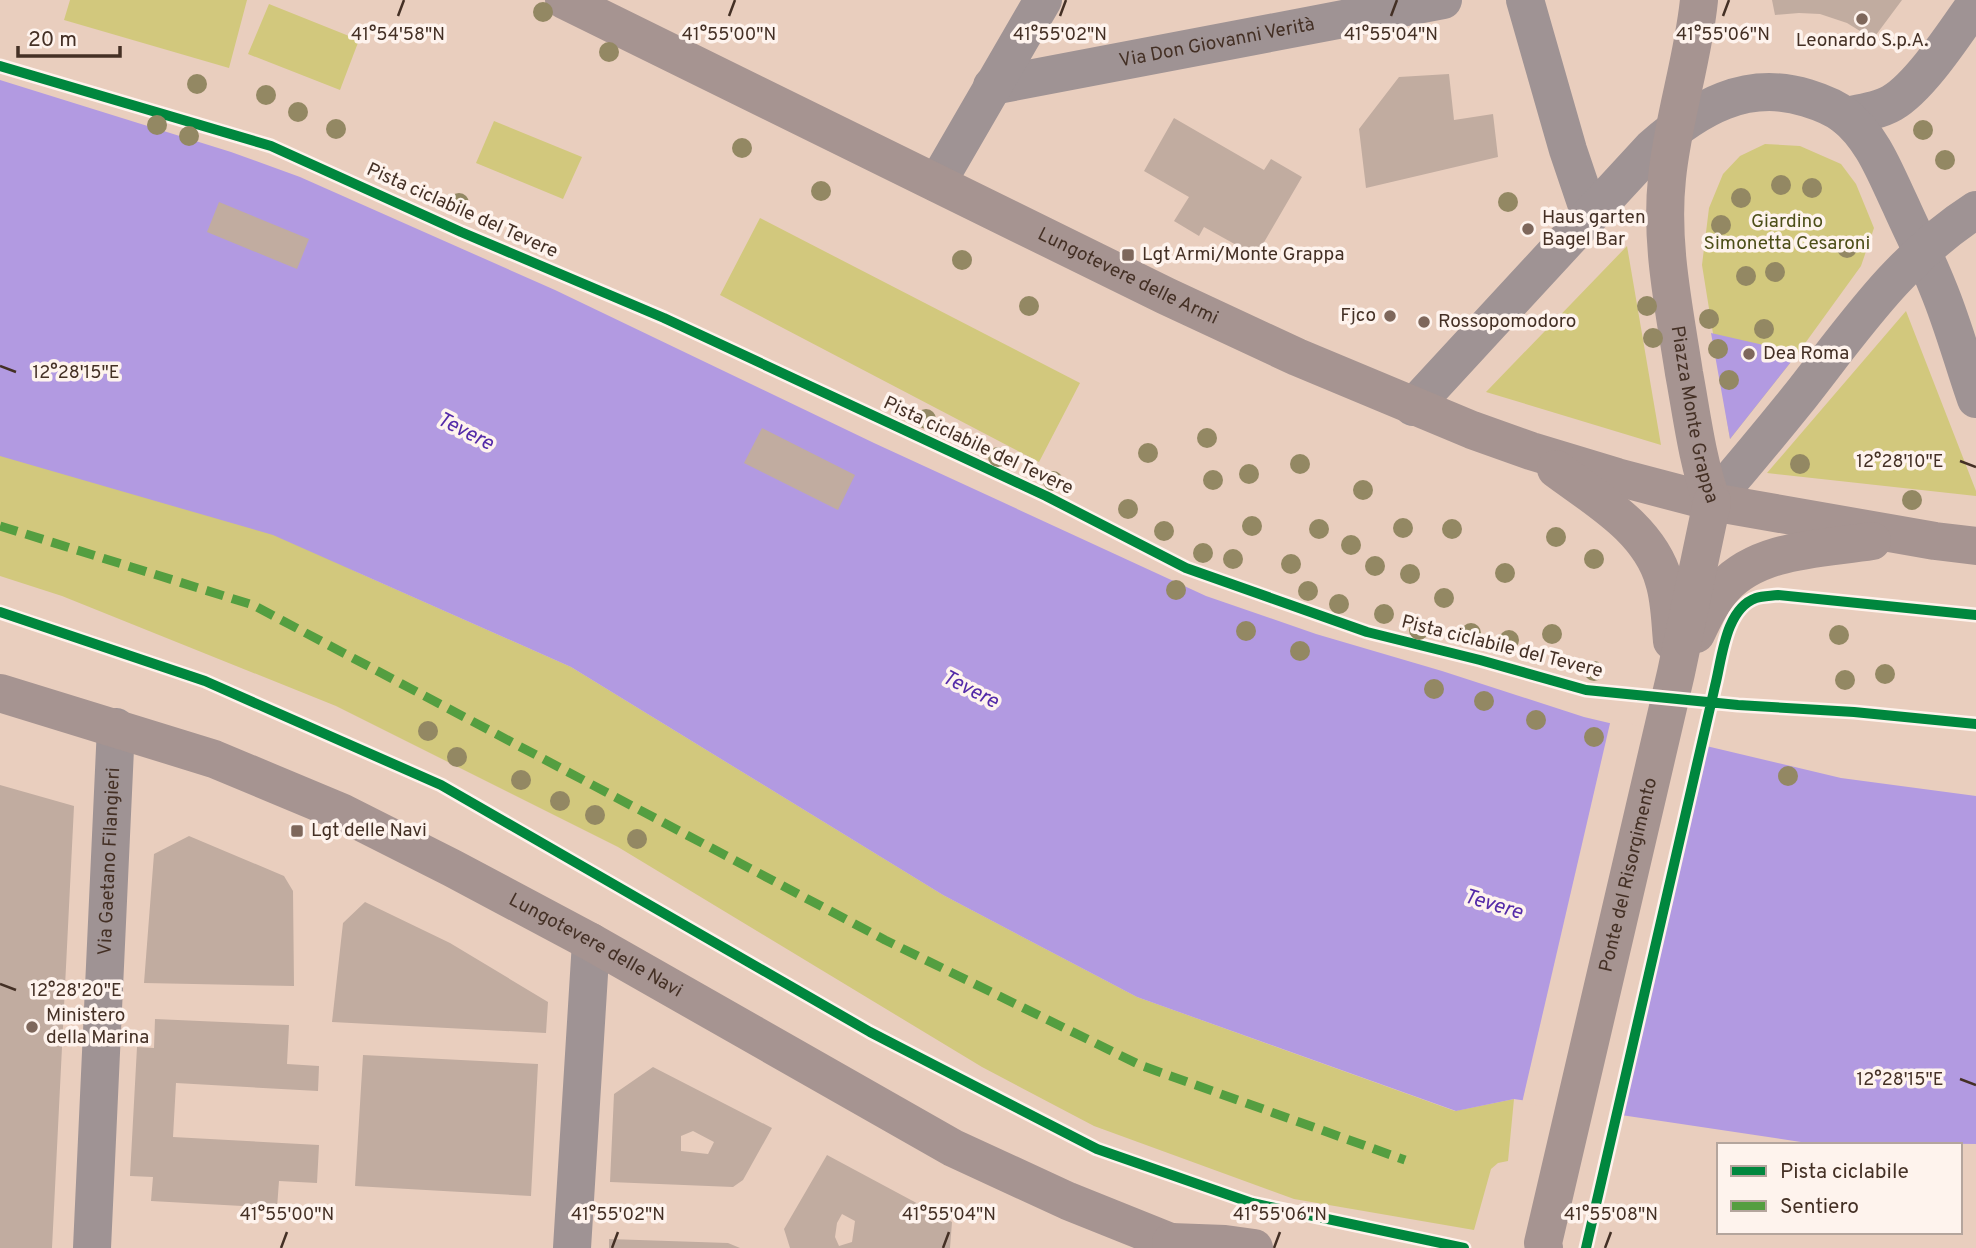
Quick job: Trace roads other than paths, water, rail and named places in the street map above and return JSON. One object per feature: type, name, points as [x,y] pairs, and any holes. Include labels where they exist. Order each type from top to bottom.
[{"type":"main road","name":"Lungotevere delle Armi","points":[[564,0],[1209,316],[1413,407],[1531,452],[1712,502],[1906,536]]},
{"type":"main road","name":"Piazza Monte Grappa","points":[[1699,0],[1694,40],[1674,129],[1665,194],[1667,253],[1698,454],[1712,502]]},
{"type":"main road","points":[[1531,452],[1617,515],[1648,547],[1664,580],[1676,673]]},
{"type":"main road","name":"Ponte del Risorgimento","points":[[1541,1247],[1676,673],[1712,502]]},
{"type":"main road","points":[[1676,673],[1715,597],[1743,570],[1762,561],[1786,554],[1906,536],[1976,546]]},
{"type":"main road","name":"Lungotevere delle Navi","points":[[0,692],[214,759],[304,795],[417,849],[592,942],[953,1148],[1048,1192],[1170,1246],[1254,1248]]},
{"type":"street","points":[[937,183],[1043,0]]},
{"type":"street","name":"Via Don Giovanni Verità","points":[[992,86],[1443,0]]},
{"type":"street","points":[[1525,0],[1568,150],[1590,215]]},
{"type":"street","points":[[1845,116],[1882,107],[1899,98],[1931,63],[1976,3]]},
{"type":"street","points":[[1413,407],[1632,169],[1674,129],[1722,101],[1752,93],[1801,96],[1827,105],[1845,116],[1863,135],[1885,171],[1938,289],[1968,340],[1976,399]]},
{"type":"street","name":"Piazza Monte Grappa","points":[[1712,502],[1799,398],[1875,298],[1921,251],[1976,210]]},
{"type":"street","name":"Via Gaetano Filangieri","points":[[92,1248],[116,727]]},
{"type":"street","points":[[572,1248],[592,942]]},
{"type":"water","name":"Tevere","points":[[0,80],[231,152],[300,177],[555,290],[874,443],[1206,596],[1316,634],[1584,717],[1841,778],[1976,796],[1976,1144],[1801,1142],[1514,1099],[1456,1111],[1137,997],[943,895],[571,667],[273,535],[0,456]]},
{"type":"water","points":[[1711,333],[1798,353],[1730,439]]},
{"type":"place","name":"Leonardo S.p.A.","points":[[1862,19]]},
{"type":"place","name":"Haus garten Bagel Bar","points":[[1528,229]]},
{"type":"place","name":"Lgt Armi/Monte Grappa","points":[[1128,255]]},
{"type":"place","name":"Fjco","points":[[1390,316]]},
{"type":"place","name":"Rossopomodoro","points":[[1424,322]]},
{"type":"place","name":"Dea Roma","points":[[1749,354]]},
{"type":"place","name":"Lgt delle Navi","points":[[297,831]]},
{"type":"place","name":"Ministero della Marina","points":[[32,1027]]},
{"type":"park label","name":"Giardino Simonetta Cesaroni","points":[[1787,233]]}]
